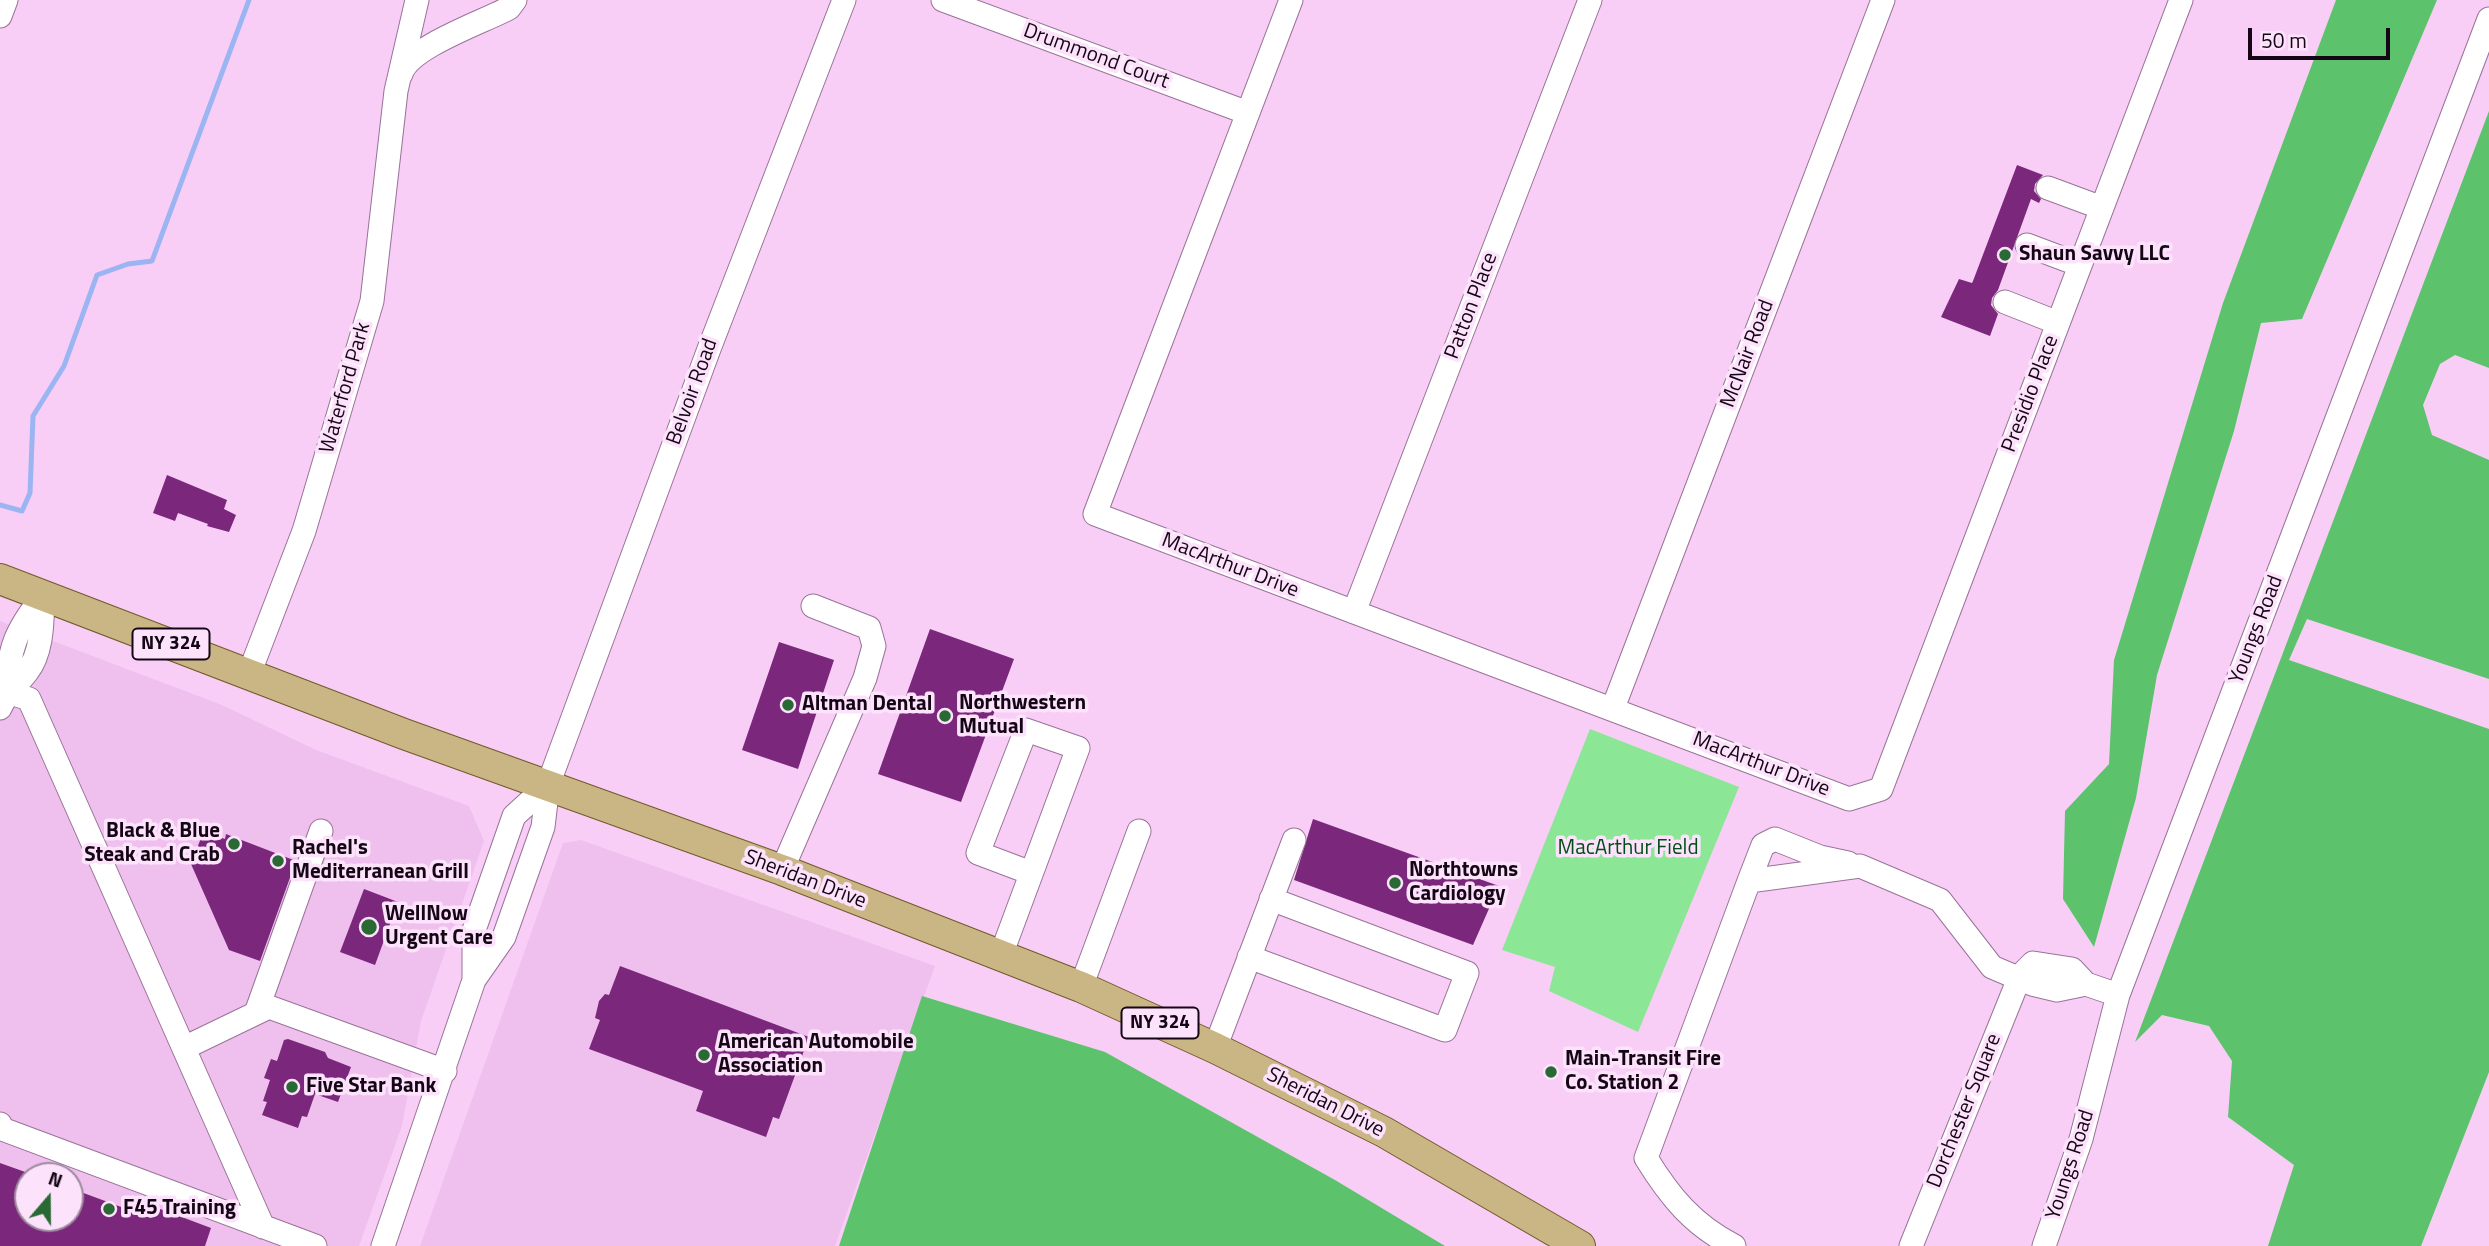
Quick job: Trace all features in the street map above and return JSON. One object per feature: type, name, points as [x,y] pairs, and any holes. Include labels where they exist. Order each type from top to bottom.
[{"type":"main road","name":"Sheridan Drive","points":[[0,579],[249,674],[782,870],[1081,987],[1215,1048],[1384,1132],[1580,1246]]},
{"type":"street","points":[[0,16],[6,0]]},
{"type":"street","name":"Waterford Park","points":[[249,674],[304,531],[372,301],[396,91],[417,0]]},
{"type":"street","name":"Waterford Park","points":[[396,91],[403,66],[435,43],[509,8],[515,0]]},
{"type":"street","name":"Belvoir Road","points":[[548,785],[709,349],[844,0]]},
{"type":"street","name":"Drummond Court","points":[[943,0],[1248,113]]},
{"type":"street","name":"MacArthur Drive","points":[[1291,0],[1095,514],[1849,799],[1881,789]]},
{"type":"street","name":"Patton Place","points":[[1354,612],[1590,0]]},
{"type":"street","name":"McNair Road","points":[[1613,708],[1883,0]]},
{"type":"street","name":"Presidio Place","points":[[1881,789],[2181,0]]},
{"type":"street","name":"Youngs Road","points":[[2044,1246],[2081,1139],[2118,995],[2489,19]]},
{"type":"street","points":[[2048,188],[2102,208]]},
{"type":"street","points":[[2027,245],[2080,265]]},
{"type":"street","points":[[2005,302],[2058,323]]},
{"type":"street","points":[[43,596],[20,626],[7,663],[4,700],[29,699],[263,1227]]},
{"type":"street","points":[[782,870],[865,678],[874,646],[869,628],[813,606]]},
{"type":"street","points":[[1001,955],[1077,748],[1026,730],[978,853],[1031,873]]},
{"type":"street","points":[[474,981],[474,930],[514,816],[548,785]]},
{"type":"street","points":[[383,1246],[474,981],[504,937],[543,827],[548,785]]},
{"type":"street","points":[[256,1013],[321,831]]},
{"type":"street","points":[[1081,987],[1139,831]]},
{"type":"street","points":[[1734,1246],[1706,1232],[1669,1195],[1646,1158],[1763,845],[1775,839],[1819,857],[1860,866],[1940,900],[1992,967],[2020,976],[2033,963],[2072,970],[2085,984],[2118,995]]},
{"type":"street","points":[[1215,1048],[1294,840]]},
{"type":"street","points":[[1749,881],[1860,866]]},
{"type":"street","points":[[1249,957],[1445,1030],[1466,973],[1271,899]]},
{"type":"street","name":"Dorchester Square","points":[[1911,1246],[2020,976]]},
{"type":"street","points":[[184,1048],[269,1007],[445,1071]]},
{"type":"street","points":[[0,1124],[2,1129],[310,1245]]},
{"type":"shaded area","points":[[0,621],[222,705],[316,750],[469,806],[484,841],[421,1021],[402,1126],[359,1246],[0,1246]]},
{"type":"shaded area","points":[[581,840],[935,966],[835,1246],[420,1246],[563,843]]},
{"type":"green space","points":[[2336,0],[2437,0],[2302,319],[2261,323],[2234,431],[2157,675],[2136,798],[2094,947],[2063,899],[2065,811],[2109,764],[2114,660],[2223,303]]},
{"type":"green space","points":[[2489,111],[2489,368],[2455,355],[2440,364],[2423,405],[2432,435],[2489,460],[2489,679],[2307,619],[2289,660],[2489,729],[2489,1072],[2421,1246],[2268,1246],[2294,1165],[2228,1117],[2232,1061],[2209,1026],[2162,1015],[2135,1042]]},
{"type":"green space","name":"MacArthur Field","points":[[1590,729],[1739,787],[1638,1032],[1549,991],[1555,967],[1502,950]]},
{"type":"green space","points":[[922,996],[1105,1052],[1335,1180],[1445,1246],[839,1246]]},
{"type":"building","points":[[2017,165],[2043,175],[2035,184],[2034,191],[2041,199],[2039,203],[2031,199],[1998,290],[1992,298],[1991,305],[1998,314],[1990,336],[1941,317],[1959,279],[1972,283]]},
{"type":"building","points":[[167,475],[227,500],[224,509],[236,515],[229,532],[178,513],[175,521],[153,513]]},
{"type":"building","name":"Northwestern Mutual","points":[[930,629],[1014,659],[961,802],[878,774]]},
{"type":"building","name":"Altman Dental","points":[[779,642],[834,660],[798,769],[742,750]]},
{"type":"building","name":"Northtowns Cardiology","points":[[1313,819],[1499,886],[1473,945],[1294,880]]},
{"type":"building","points":[[210,834],[225,839],[226,834],[296,861],[260,961],[229,950],[191,864],[201,838]]},
{"type":"building","name":"WellNow Urgent Care","points":[[364,889],[398,902],[375,965],[340,952]]},
{"type":"building","name":"American Automobile Association","points":[[620,966],[809,1037],[779,1119],[773,1117],[766,1137],[696,1111],[703,1091],[589,1049],[600,1020],[595,1018],[599,1001],[605,994],[609,995]]},
{"type":"building","name":"Five Star Bank","points":[[284,1040],[325,1052],[328,1058],[351,1067],[338,1102],[315,1094],[307,1117],[302,1116],[298,1128],[262,1115],[267,1102],[263,1101],[270,1080],[264,1078],[271,1059],[277,1061]]},
{"type":"building","points":[[0,1163],[14,1168],[14,1232],[84,1232],[84,1193],[151,1218],[155,1207],[211,1228],[205,1246],[0,1246]]},
{"type":"waterway","points":[[0,505],[22,511],[30,493],[33,416],[64,366],[97,275],[128,264],[152,261],[249,0]]},
{"type":"place","name":"Shaun Savvy LLC","points":[[2005,255]]},
{"type":"place","name":"Altman Dental","points":[[788,705]]},
{"type":"place","name":"Northwestern Mutual","points":[[945,716]]},
{"type":"place","name":"Black & Blue Steak and Crab","points":[[234,844]]},
{"type":"place","name":"Rachel's Mediterranean Grill","points":[[278,861]]},
{"type":"place","name":"Northtowns Cardiology","points":[[1395,883]]},
{"type":"place","name":"WellNow Urgent Care","points":[[369,927]]},
{"type":"place","name":"American Automobile Association","points":[[704,1055]]},
{"type":"place","name":"Main-Transit Fire Co. Station 2","points":[[1551,1072]]},
{"type":"place","name":"Five Star Bank","points":[[292,1087]]},
{"type":"place","name":"F45 Training","points":[[109,1209]]}]
